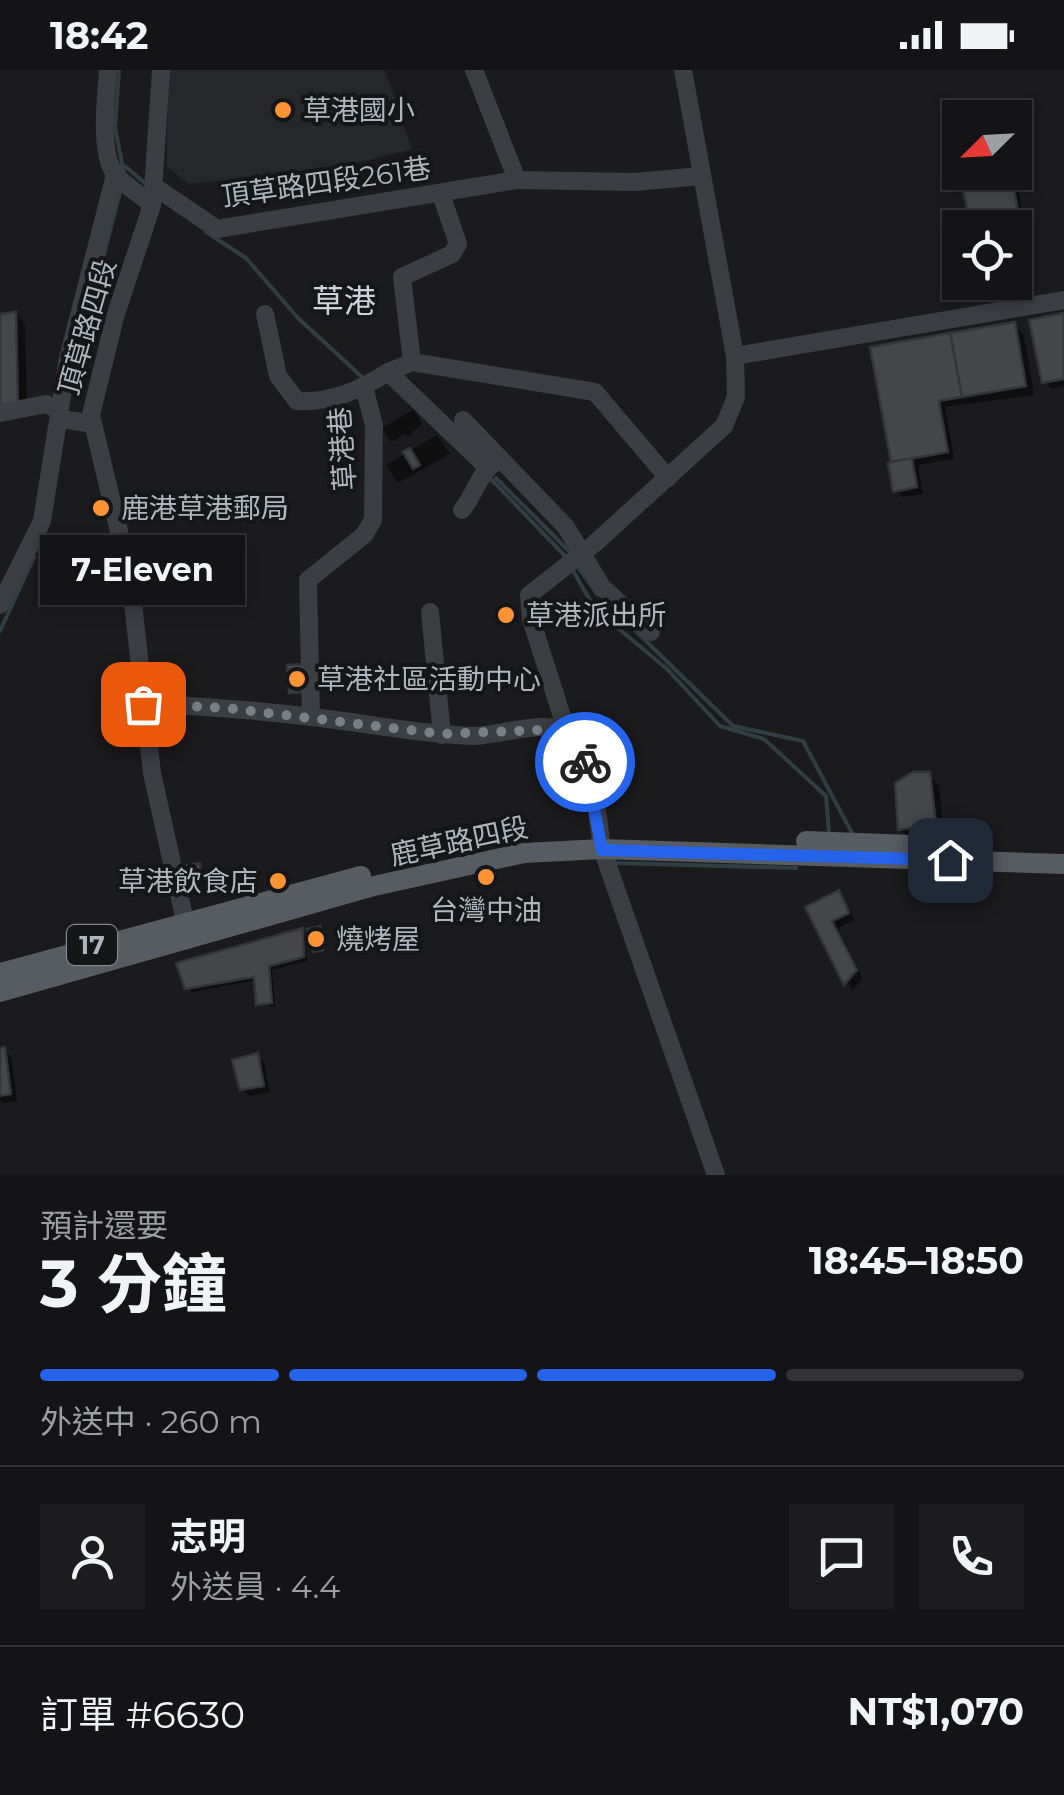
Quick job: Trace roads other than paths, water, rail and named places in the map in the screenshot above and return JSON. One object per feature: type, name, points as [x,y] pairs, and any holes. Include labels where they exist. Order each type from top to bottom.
[{"type":"main road","name":"鹿草路四段","points":[[0,973],[184,921],[513,842],[1060,857]]},
{"type":"main road","name":"鹿草路四段","points":[[0,992],[374,886],[508,856],[602,843]]},
{"type":"street","points":[[0,605],[42,520],[59,410],[116,175],[105,120],[108,70]]},
{"type":"street","name":"頂草路四段","points":[[161,70],[154,196],[94,393],[93,424],[130,577],[143,704],[184,921]]},
{"type":"street","points":[[474,70],[517,180]]},
{"type":"street","points":[[683,70],[735,356],[732,412],[668,478],[529,595],[528,608],[566,729],[582,747],[602,843],[716,1175]]},
{"type":"street","name":"頂草路四段261巷","points":[[116,175],[217,229],[441,194],[474,184],[517,180],[635,182],[701,176]]},
{"type":"street","points":[[412,362],[402,277],[452,254],[458,244],[441,194]]},
{"type":"street","points":[[735,356],[1064,300]]},
{"type":"street","points":[[265,314],[278,376],[297,401],[332,398],[364,387],[412,362],[595,392],[668,478]]},
{"type":"street","points":[[388,372],[492,464],[602,587],[651,632]]},
{"type":"street","name":"草港巷","points":[[311,717],[308,580],[364,535],[376,513],[370,487],[374,425],[364,387]]},
{"type":"street","points":[[0,413],[46,404],[59,410],[62,419],[93,424]]},
{"type":"street","points":[[463,420],[492,464]]},
{"type":"street","points":[[462,510],[492,464]]},
{"type":"street","points":[[430,612],[442,734]]},
{"type":"street","points":[[143,704],[311,717],[442,734],[566,729]]},
{"type":"street","points":[[165,944],[184,921]]},
{"type":"waterway","points":[[119,70],[115,127],[124,174]]},
{"type":"waterway","points":[[125,166],[148,186]]},
{"type":"waterway","points":[[91,305],[121,188]]},
{"type":"waterway","points":[[206,232],[246,258],[298,318],[362,377]]},
{"type":"waterway","points":[[489,477],[565,556]]},
{"type":"waterway","points":[[496,478],[570,552]]},
{"type":"waterway","points":[[0,631],[34,557]]},
{"type":"waterway","points":[[577,565],[597,594]]},
{"type":"waterway","points":[[572,569],[595,609],[667,669],[720,726],[764,739],[826,796],[829,833]]},
{"type":"waterway","points":[[604,600],[733,726],[803,741],[853,835]]},
{"type":"waterway","points":[[613,863],[796,868]]},
{"type":"place","name":"草港國小","points":[[283,110]]},
{"type":"place","name":"鹿港草港郵局","points":[[101,508]]},
{"type":"place","name":"草港派出所","points":[[506,615]]},
{"type":"place","name":"草港社區活動中心","points":[[297,679]]},
{"type":"place","name":"7-Eleven","points":[[143,704]]},
{"type":"place","name":"台灣中油","points":[[486,877]]},
{"type":"place","name":"草港飲食店","points":[[278,881]]},
{"type":"place","name":"燒烤屋","points":[[316,939]]},
{"type":"district","name":"草港","points":[[344,301]]}]
